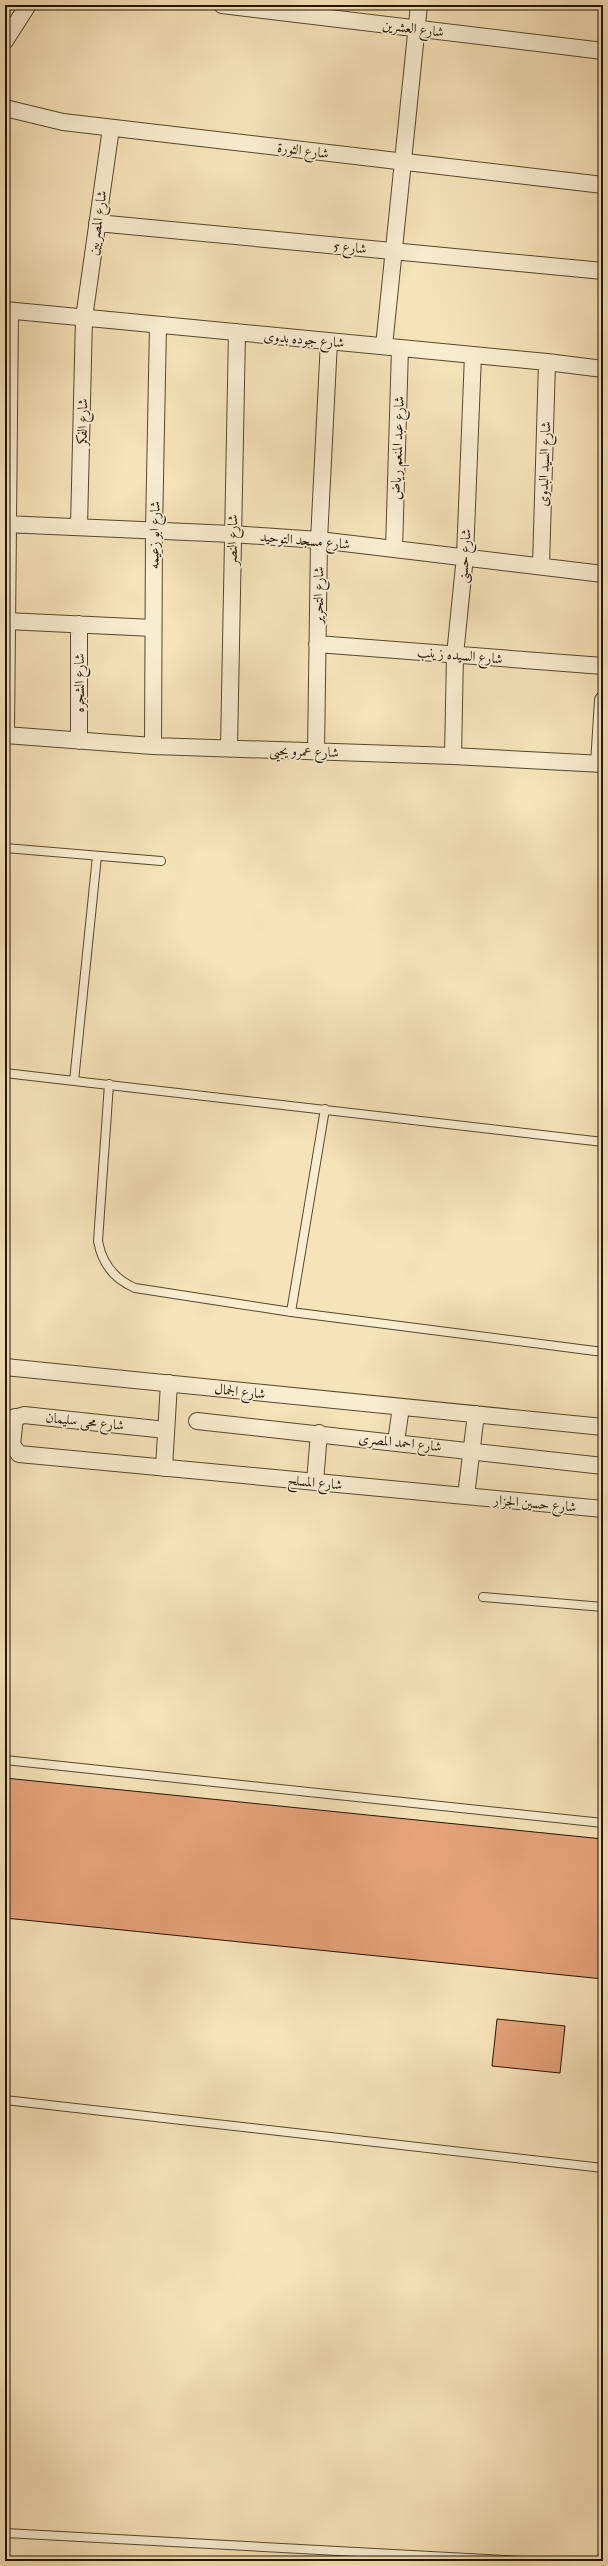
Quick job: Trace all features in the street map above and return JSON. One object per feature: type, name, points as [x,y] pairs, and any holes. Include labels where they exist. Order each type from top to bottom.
[{"type":"street","points":[[5,41],[28,5]]},
{"type":"street","name":"شارع العشرين","points":[[222,5],[603,51]]},
{"type":"street","name":"شارع عبد المنعم رياض","points":[[394,548],[392,347],[394,251],[419,5]]},
{"type":"street","name":"شارع الثورة","points":[[5,108],[63,122],[603,185]]},
{"type":"street","name":"شارع المصريين","points":[[84,318],[111,128]]},
{"type":"street","name":"شارع 5","points":[[97,224],[603,271]]},
{"type":"street","points":[[5,735],[8,311]]},
{"type":"street","name":"شارع جوده بدوى","points":[[8,311],[547,362],[603,369]]},
{"type":"street","name":"شارع الفكر","points":[[79,526],[84,318]]},
{"type":"street","name":"شارع ابو زعيمه","points":[[153,746],[154,530],[158,325]]},
{"type":"street","name":"شارع النصر","points":[[230,748],[232,534],[237,332]]},
{"type":"street","name":"شارع التحرير","points":[[316,752],[319,540],[329,341]]},
{"type":"street","name":"شارع حسنى","points":[[453,756],[455,655],[465,556],[473,355]]},
{"type":"street","name":"شارع السيد البدوى","points":[[541,566],[547,362]]},
{"type":"street","name":"شارع مسجد التوحيد","points":[[7,524],[79,526],[319,540],[465,556],[603,574]]},
{"type":"street","points":[[7,621],[153,628]]},
{"type":"street","name":"شارع الشجره","points":[[79,624],[79,741]]},
{"type":"street","name":"شارع السيده زينب","points":[[317,644],[603,666]]},
{"type":"street","points":[[601,764],[603,700]]},
{"type":"street","name":"شارع عمرو يحيى","points":[[5,735],[153,746],[453,756],[601,764]]},
{"type":"street","name":"شارع الجمال","points":[[5,1367],[603,1427]]},
{"type":"street","points":[[164,1468],[169,1383]]},
{"type":"street","points":[[396,1442],[401,1407]]},
{"type":"street","points":[[466,1496],[473,1450],[476,1414]]},
{"type":"street","name":"شارع محى سليمان","points":[[10,1419],[32,1416],[166,1430]]},
{"type":"street","name":"شارع المسلح","points":[[10,1419],[12,1445],[19,1454],[466,1496]]},
{"type":"street","name":"شارع احمد المصرى","points":[[197,1421],[473,1450],[603,1466]]},
{"type":"street","points":[[315,1482],[319,1433]]},
{"type":"street","name":"شارع حسين الجزار","points":[[466,1496],[603,1509]]},
{"type":"lane","points":[[5,848],[161,861]]},
{"type":"lane","points":[[74,1081],[97,856]]},
{"type":"lane","points":[[5,1073],[603,1142]]},
{"type":"lane","points":[[109,1084],[98,1241],[102,1256],[110,1270],[125,1284],[135,1288],[291,1312],[603,1352]]},
{"type":"lane","points":[[291,1312],[325,1109]]},
{"type":"lane","points":[[482,1597],[603,1607]]},
{"type":"lane","points":[[5,1760],[603,1823]]},
{"type":"lane","points":[[5,2100],[603,2168]]},
{"type":"lane","points":[[5,2533],[524,2561]]},
{"type":"lane","points":[[358,2561],[359,2552]]},
{"type":"building","points":[[5,1778],[603,1839],[603,1979],[5,1918]]},
{"type":"building","points":[[497,2019],[565,2026],[560,2073],[492,2066]]}]
